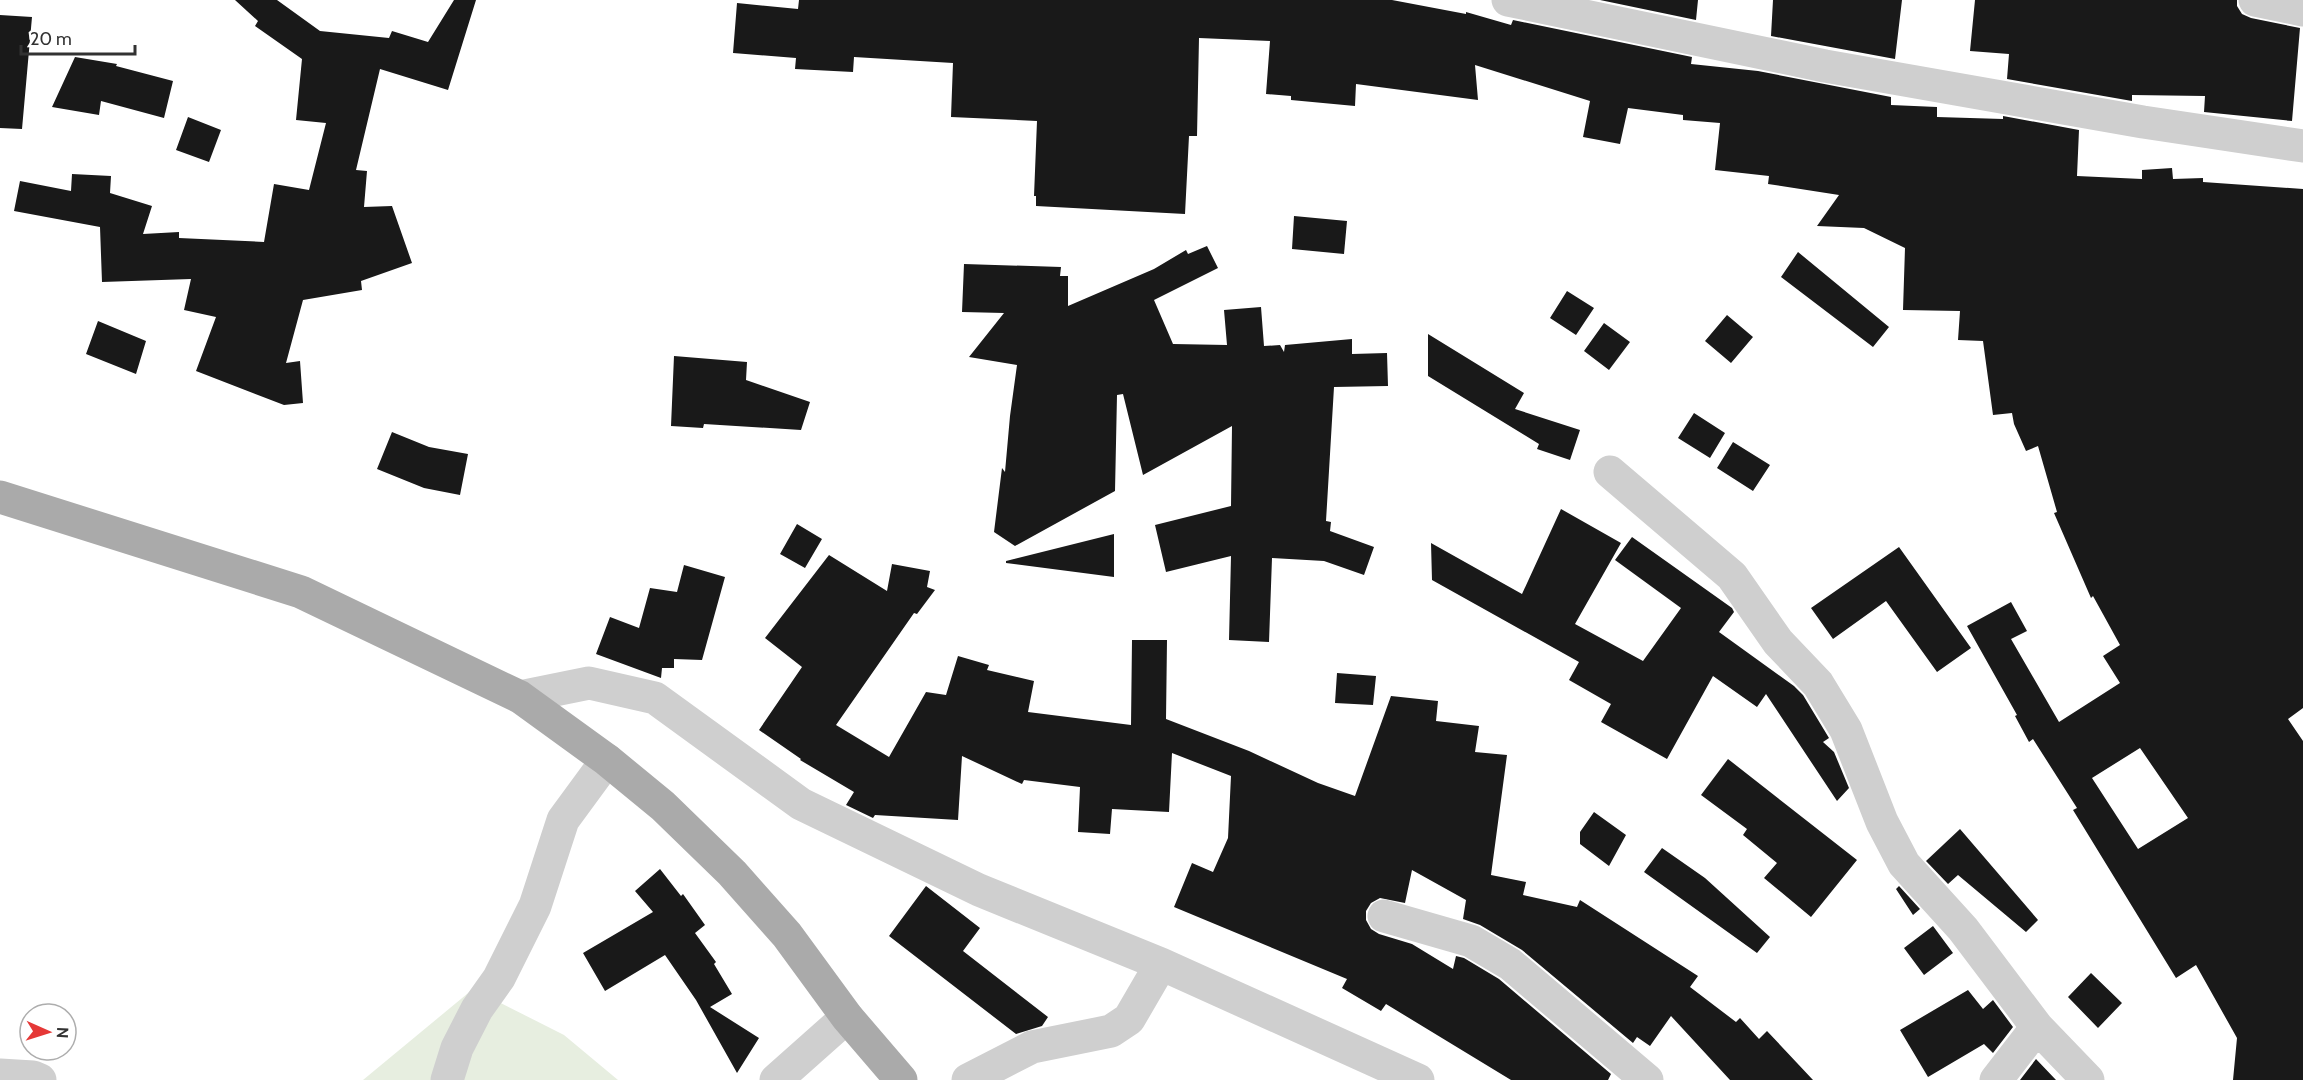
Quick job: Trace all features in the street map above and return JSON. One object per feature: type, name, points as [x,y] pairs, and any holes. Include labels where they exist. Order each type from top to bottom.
[{"type":"main road","points":[[0,497],[301,592],[520,697],[608,760],[663,806],[732,873],[788,935],[847,1017],[901,1080]]},
{"type":"street","points":[[1508,0],[1825,66],[2143,122],[2303,146]]},
{"type":"street","points":[[2255,0],[2303,10]]},
{"type":"street","points":[[1610,472],[1732,576],[1778,642],[1818,684],[1846,730],[1882,822],[1904,864],[1964,928],[2037,1027],[2088,1080]]},
{"type":"street","points":[[520,697],[589,683],[655,698],[801,804],[979,890],[1161,964],[1418,1080]]},
{"type":"street","points":[[447,1080],[457,1048],[477,1009],[499,978],[535,906],[563,820],[608,760]]},
{"type":"street","points":[[1384,916],[1471,941],[1510,964],[1647,1080]]},
{"type":"street","points":[[968,1080],[1032,1047],[1111,1031],[1129,1019],[1161,964]]},
{"type":"street","points":[[776,1080],[847,1017]]},
{"type":"street","points":[[1996,1080],[2037,1027]]},
{"type":"street","points":[[0,1075],[33,1077],[40,1080]]},
{"type":"shaded area","points":[[473,989],[564,1035],[618,1080],[363,1080]]},
{"type":"building","points":[[235,0],[277,0],[320,31],[389,38],[392,31],[428,42],[454,0],[476,0],[448,90],[380,69],[356,170],[367,171],[364,207],[392,206],[412,263],[361,281],[362,290],[303,300],[286,363],[300,361],[303,403],[284,405],[196,371],[216,317],[184,310],[191,279],[102,282],[100,227],[14,211],[20,181],[71,191],[72,174],[111,176],[110,193],[152,206],[143,234],[179,232],[179,238],[264,242],[274,184],[309,190],[326,123],[296,120],[302,59],[255,26],[258,21]]},
{"type":"building","points":[[799,0],[1392,0],[1466,14],[1466,12],[1511,25],[1513,20],[1692,57],[1691,64],[1758,71],[1891,97],[1891,105],[1937,107],[1937,117],[2003,119],[2003,116],[2079,130],[2077,176],[2142,179],[2142,170],[2172,168],[2173,179],[2203,178],[2203,182],[2303,189],[2303,708],[2288,719],[2303,741],[2303,1080],[2233,1080],[2237,1038],[2196,965],[2176,978],[2073,810],[2077,808],[2033,739],[2029,742],[2015,716],[2017,715],[1967,626],[2011,602],[2027,631],[2011,639],[2059,722],[2120,683],[2103,656],[2120,645],[2093,596],[2091,598],[2054,513],[2057,512],[2038,446],[2026,451],[2014,424],[2012,413],[1993,415],[1983,341],[1958,340],[1960,311],[1903,310],[1905,248],[1864,228],[1817,226],[1839,195],[1768,184],[1769,176],[1715,170],[1720,123],[1683,120],[1683,115],[1628,108],[1620,144],[1583,137],[1590,101],[1475,65],[1478,100],[1356,84],[1355,106],[1291,100],[1291,96],[1266,94],[1270,41],[1199,38],[1197,136],[1189,136],[1185,214],[1036,206],[1036,196],[1034,196],[1037,121],[951,117],[953,63],[854,57],[853,72],[795,69],[796,58],[733,53],[737,3],[798,9]],"holes":[[[2140,748],[2188,818],[2138,849],[2092,778]]]},
{"type":"building","points":[[1600,0],[1698,0],[1696,20]]},
{"type":"building","points":[[1773,0],[1902,0],[1895,59],[1771,36]]},
{"type":"building","points":[[1975,0],[2237,0],[2237,6],[2242,14],[2251,18],[2300,28],[2292,121],[2204,112],[2205,96],[2132,95],[2132,101],[2007,79],[2009,54],[1970,51]]},
{"type":"building","points":[[0,15],[32,17],[22,129],[0,128]]},
{"type":"building","points":[[75,57],[117,64],[116,66],[173,81],[164,118],[101,101],[99,115],[52,107]]},
{"type":"building","points":[[188,117],[221,130],[209,162],[176,150]]},
{"type":"building","points":[[1294,216],[1347,221],[1344,254],[1292,249]]},
{"type":"building","points":[[1207,246],[1218,268],[1154,300],[1173,344],[1227,345],[1224,310],[1261,307],[1264,346],[1280,345],[1284,352],[1285,345],[1352,339],[1352,354],[1387,353],[1388,386],[1334,387],[1326,521],[1331,522],[1330,531],[1374,547],[1364,575],[1324,561],[1272,558],[1269,642],[1229,640],[1231,556],[1166,572],[1155,525],[1231,506],[1232,426],[1143,475],[1123,394],[1117,395],[1115,491],[1015,546],[994,532],[1002,468],[1005,472],[1017,365],[969,357],[1004,313],[962,312],[964,264],[1061,267],[1060,276],[1068,276],[1068,306],[1154,269],[1186,250],[1188,254]]},
{"type":"building","points":[[1798,252],[1889,327],[1873,347],[1781,277]]},
{"type":"building","points":[[1567,291],[1594,308],[1576,335],[1550,318]]},
{"type":"building","points":[[1727,315],[1753,337],[1731,363],[1705,341]]},
{"type":"building","points":[[98,321],[146,341],[136,374],[86,354]]},
{"type":"building","points":[[1604,323],[1630,342],[1609,370],[1584,351]]},
{"type":"building","points":[[1428,334],[1524,393],[1515,409],[1580,430],[1570,460],[1537,449],[1539,444],[1428,376]]},
{"type":"building","points":[[674,356],[747,362],[746,380],[810,402],[801,430],[704,424],[703,428],[671,426]]},
{"type":"building","points":[[1694,413],[1725,433],[1710,458],[1678,438]]},
{"type":"building","points":[[392,432],[429,447],[468,454],[460,495],[424,488],[377,469]]},
{"type":"building","points":[[1733,442],[1770,465],[1753,491],[1717,468]]},
{"type":"building","points":[[1561,509],[1621,543],[1575,624],[1643,661],[1681,608],[1615,560],[1632,537],[1732,608],[1734,612],[1719,632],[1794,686],[1803,695],[1829,738],[1823,742],[1834,752],[1849,788],[1837,801],[1766,694],[1757,707],[1713,676],[1667,759],[1601,722],[1611,704],[1569,680],[1579,662],[1432,580],[1431,543],[1522,594]]},
{"type":"building","points":[[797,524],[822,539],[805,568],[780,554]]},
{"type":"building","points":[[1114,534],[1114,577],[1006,563],[1006,561]]},
{"type":"building","points":[[1899,547],[1971,648],[1937,672],[1886,601],[1833,639],[1811,608]]},
{"type":"building","points":[[829,555],[887,591],[892,564],[930,571],[927,587],[935,590],[917,614],[914,613],[836,725],[889,757],[926,692],[946,695],[958,656],[989,665],[987,670],[1034,681],[1028,712],[1131,725],[1132,640],[1167,640],[1166,719],[1249,751],[1318,783],[1355,796],[1391,696],[1438,701],[1436,721],[1479,726],[1475,752],[1507,755],[1491,875],[1526,882],[1523,895],[1577,907],[1580,900],[1698,976],[1690,987],[1736,1022],[1740,1018],[1759,1039],[1767,1031],[1813,1080],[1730,1080],[1671,1016],[1650,1046],[1637,1037],[1633,1043],[1522,950],[1480,925],[1463,919],[1466,900],[1412,870],[1405,903],[1380,898],[1371,903],[1366,911],[1366,920],[1371,929],[1379,934],[1412,944],[1453,969],[1456,956],[1464,958],[1499,979],[1611,1074],[1608,1080],[1511,1080],[1386,1004],[1381,1011],[1342,988],[1347,979],[1174,907],[1192,863],[1213,872],[1228,838],[1231,776],[1172,753],[1169,812],[1112,809],[1110,834],[1078,832],[1080,787],[1024,780],[1022,784],[962,756],[958,820],[875,815],[873,818],[846,805],[854,792],[800,760],[759,730],[802,667],[765,638]]},
{"type":"building","points":[[684,565],[725,577],[702,660],[674,659],[674,668],[662,668],[661,678],[596,654],[610,617],[639,628],[650,588],[677,592]]},
{"type":"building","points":[[1337,673],[1376,676],[1373,705],[1335,703]]},
{"type":"building","points":[[1728,759],[1857,860],[1811,917],[1764,878],[1777,863],[1743,835],[1747,829],[1701,795]]},
{"type":"building","points":[[1594,812],[1626,835],[1609,866],[1580,844],[1580,832]]},
{"type":"building","points":[[1960,829],[2038,920],[2026,932],[1958,875],[1948,884],[1926,861]]},
{"type":"building","points":[[1662,848],[1705,878],[1770,937],[1757,953],[1644,872]]},
{"type":"building","points":[[660,869],[681,896],[683,894],[705,925],[695,933],[716,962],[714,964],[732,994],[710,1007],[759,1038],[737,1073],[696,1000],[665,955],[605,991],[583,953],[653,912],[635,891]]},
{"type":"building","points":[[926,886],[980,928],[963,951],[1048,1017],[1042,1026],[1016,1034],[889,936]]},
{"type":"building","points":[[1899,886],[1920,909],[1913,915],[1896,889]]},
{"type":"building","points":[[1933,926],[1953,953],[1924,975],[1904,948]]},
{"type":"building","points":[[2091,973],[2122,1003],[2098,1028],[2068,997]]},
{"type":"building","points":[[1968,990],[1983,1009],[1993,1000],[2013,1027],[1993,1053],[1984,1044],[1928,1077],[1900,1030]]},
{"type":"building","points":[[2036,1059],[2056,1080],[2020,1080]]}]
